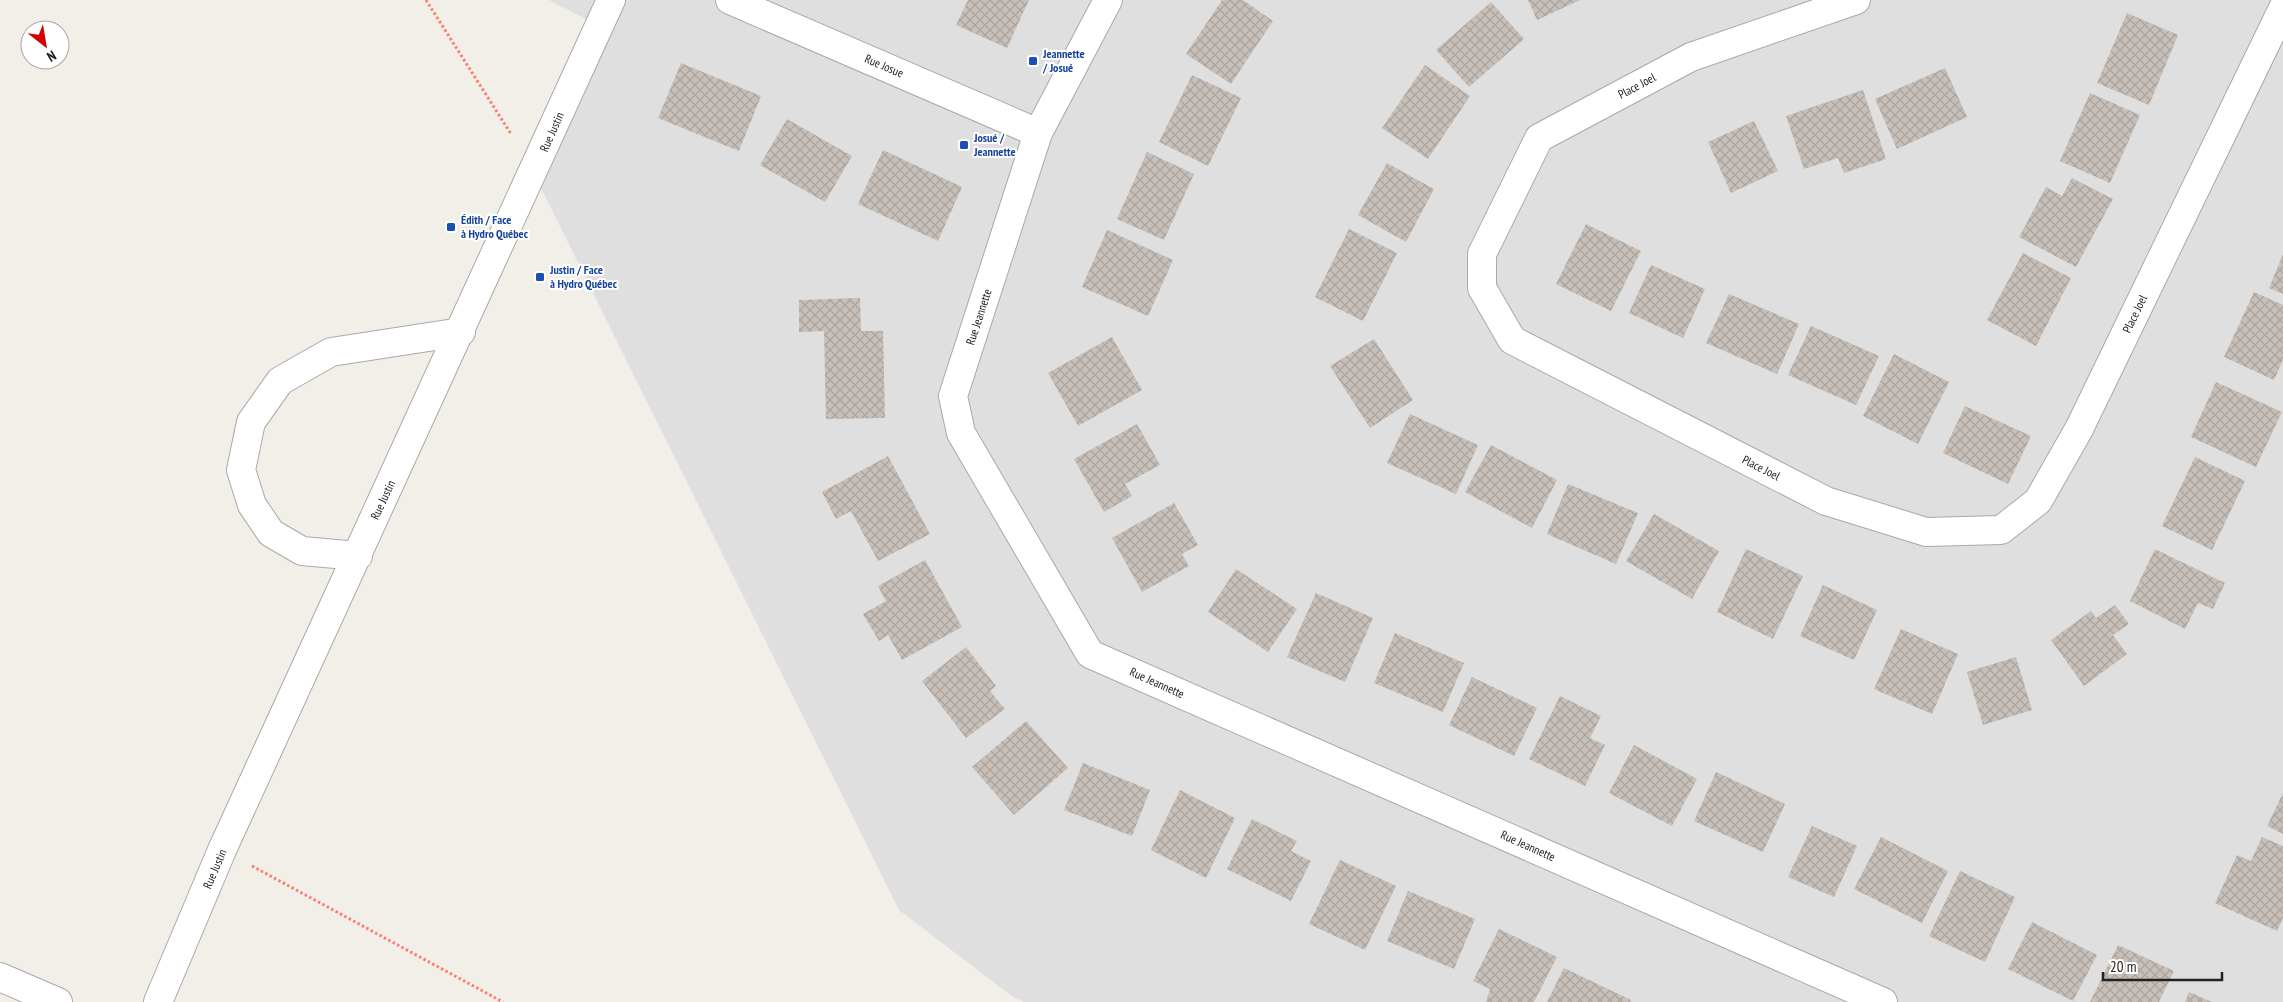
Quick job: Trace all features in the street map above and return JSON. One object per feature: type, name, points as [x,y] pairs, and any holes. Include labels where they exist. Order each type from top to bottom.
[{"type":"street","name":"Rue Justin","points":[[158,1002],[222,850],[461,332],[611,0]]},
{"type":"street","name":"Rue Josue","points":[[730,0],[1038,132]]},
{"type":"street","name":"Rue Jeannette","points":[[1108,0],[1038,132],[954,396],[961,433],[1090,654],[1883,1002]]},
{"type":"street","name":"Place Joel","points":[[1856,0],[1691,57],[1539,138],[1482,254],[1482,288],[1512,340],[1826,501],[1926,532],[2001,530],[2038,501],[2079,429],[2283,8]]},
{"type":"street","points":[[358,556],[302,551],[271,533],[252,505],[241,470],[251,422],[280,381],[331,352],[461,332]]},
{"type":"street","points":[[0,977],[58,1002]]},
{"type":"path","points":[[426,0],[534,170]]},
{"type":"path","points":[[222,850],[503,1002]]},
{"type":"shaded area","points":[[549,0],[2283,0],[2283,1002],[1024,1002],[1013,997],[899,910],[537,180],[603,28]]},
{"type":"building","points":[[968,0],[1029,0],[1007,48],[956,25]]},
{"type":"building","points":[[1222,0],[1243,0],[1273,21],[1231,84],[1186,54]]},
{"type":"building","points":[[1528,0],[1580,0],[1537,20]]},
{"type":"building","points":[[1491,2],[1524,39],[1469,87],[1436,50]]},
{"type":"building","points":[[2127,13],[2178,35],[2149,105],[2097,83]]},
{"type":"building","points":[[681,63],[761,96],[739,151],[658,118]]},
{"type":"building","points":[[1425,65],[1470,96],[1428,159],[1382,128]]},
{"type":"building","points":[[1945,68],[1967,117],[1897,149],[1875,99]]},
{"type":"building","points":[[1192,75],[1241,98],[1208,166],[1159,142]]},
{"type":"building","points":[[1863,90],[1886,159],[1844,173],[1838,158],[1804,169],[1786,116]]},
{"type":"building","points":[[2090,93],[2140,115],[2110,183],[2060,161]]},
{"type":"building","points":[[787,119],[852,156],[825,202],[760,165]]},
{"type":"building","points":[[1754,121],[1778,171],[1731,193],[1708,142]]},
{"type":"building","points":[[883,150],[962,187],[938,241],[858,204]]},
{"type":"building","points":[[1147,152],[1194,174],[1164,240],[1117,219]]},
{"type":"building","points":[[1387,163],[1434,189],[1406,242],[1358,215]]},
{"type":"building","points":[[2072,178],[2113,199],[2076,267],[2019,237],[2046,187],[2062,196]]},
{"type":"building","points":[[1586,224],[1641,251],[1611,311],[1556,284]]},
{"type":"building","points":[[1349,229],[1397,253],[1363,321],[1315,297]]},
{"type":"building","points":[[1107,230],[1173,260],[1148,316],[1082,287]]},
{"type":"building","points":[[2023,253],[2071,278],[2036,346],[1987,320]]},
{"type":"building","points":[[2283,254],[2283,294],[2269,288]]},
{"type":"building","points":[[1651,265],[1705,289],[1683,338],[1629,313]]},
{"type":"building","points":[[2254,292],[2283,305],[2283,360],[2274,380],[2224,357]]},
{"type":"building","points":[[1729,294],[1799,324],[1777,374],[1706,343]]},
{"type":"building","points":[[860,298],[861,331],[883,331],[885,418],[826,419],[824,331],[799,332],[799,300]]},
{"type":"building","points":[[1811,326],[1879,356],[1856,405],[1788,375]]},
{"type":"building","points":[[1112,337],[1142,390],[1078,426],[1048,373]]},
{"type":"building","points":[[1374,339],[1413,400],[1370,428],[1330,366]]},
{"type":"building","points":[[1894,354],[1949,382],[1918,444],[1863,416]]},
{"type":"building","points":[[2216,382],[2282,412],[2256,467],[2191,437]]},
{"type":"building","points":[[1965,406],[2031,436],[2008,484],[1943,453]]},
{"type":"building","points":[[1410,414],[1478,445],[1456,494],[1387,463]]},
{"type":"building","points":[[1137,424],[1160,465],[1125,484],[1132,496],[1104,512],[1074,459]]},
{"type":"building","points":[[1491,445],[1557,480],[1532,528],[1465,492]]},
{"type":"building","points":[[888,456],[930,534],[878,561],[851,511],[836,519],[822,492]]},
{"type":"building","points":[[2195,457],[2245,481],[2212,550],[2162,526]]},
{"type":"building","points":[[1568,484],[1638,513],[1616,564],[1547,534]]},
{"type":"building","points":[[1174,503],[1198,545],[1182,554],[1189,566],[1142,592],[1112,538]]},
{"type":"building","points":[[1654,514],[1719,551],[1692,599],[1626,561]]},
{"type":"building","points":[[1746,549],[1803,576],[1773,639],[1717,612]]},
{"type":"building","points":[[2155,549],[2225,583],[2213,609],[2198,603],[2185,629],[2130,601]]},
{"type":"building","points":[[925,560],[962,627],[902,660],[888,635],[879,641],[863,614],[886,601],[878,586]]},
{"type":"building","points":[[1236,569],[1297,609],[1268,652],[1208,612]]},
{"type":"building","points":[[1823,585],[1877,610],[1854,660],[1800,636]]},
{"type":"building","points":[[1316,593],[1373,618],[1345,682],[1287,657]]},
{"type":"building","points":[[2115,605],[2129,624],[2113,635],[2127,654],[2084,686],[2051,640],[2091,611],[2096,618]]},
{"type":"building","points":[[1901,629],[1958,654],[1932,714],[1874,689]]},
{"type":"building","points":[[1395,633],[1464,663],[1443,712],[1374,683]]},
{"type":"building","points":[[966,647],[996,686],[990,691],[1005,709],[966,738],[922,681]]},
{"type":"building","points":[[2016,657],[2032,710],[1983,725],[1967,672]]},
{"type":"building","points":[[1472,677],[1537,708],[1514,756],[1449,725]]},
{"type":"building","points":[[1560,696],[1601,716],[1590,738],[1605,745],[1585,786],[1529,759]]},
{"type":"building","points":[[1026,721],[1068,768],[1014,815],[972,767]]},
{"type":"building","points":[[1634,745],[1697,779],[1672,826],[1609,793]]},
{"type":"building","points":[[1083,763],[1150,790],[1132,836],[1064,810]]},
{"type":"building","points":[[1716,772],[1785,804],[1763,852],[1694,821]]},
{"type":"building","points":[[1180,790],[1235,818],[1206,878],[1151,850]]},
{"type":"building","points":[[2283,793],[2283,834],[2267,826]]},
{"type":"building","points":[[1252,819],[1297,841],[1291,851],[1311,861],[1291,901],[1227,869]]},
{"type":"building","points":[[1812,826],[1857,846],[1834,897],[1788,877]]},
{"type":"building","points":[[1881,837],[1948,871],[1922,923],[1854,889]]},
{"type":"building","points":[[2262,837],[2283,846],[2283,918],[2277,931],[2215,903],[2237,855],[2251,861]]},
{"type":"building","points":[[1340,860],[1396,886],[1365,950],[1309,924]]},
{"type":"building","points":[[1960,871],[2015,897],[1985,962],[1929,936]]},
{"type":"building","points":[[1408,891],[1475,919],[1454,969],[1387,941]]},
{"type":"building","points":[[2032,922],[2097,955],[2073,1001],[2008,969]]},
{"type":"building","points":[[1499,929],[1557,957],[1534,1002],[1486,1002],[1490,989],[1473,981]]},
{"type":"building","points":[[2118,945],[2174,971],[2159,1002],[2090,1002]]},
{"type":"building","points":[[1564,968],[1631,1000],[1630,1002],[1547,1002]]},
{"type":"building","points":[[2189,992],[2212,1002],[2185,1002]]},
{"type":"place","name":"Jeannette / Josué","points":[[1033,61]]},
{"type":"place","name":"Josué / Jeannette","points":[[964,145]]},
{"type":"place","name":"Édith / Face à Hydro Québec","points":[[451,227]]},
{"type":"place","name":"Justin / Face à Hydro Québec","points":[[540,277]]}]
